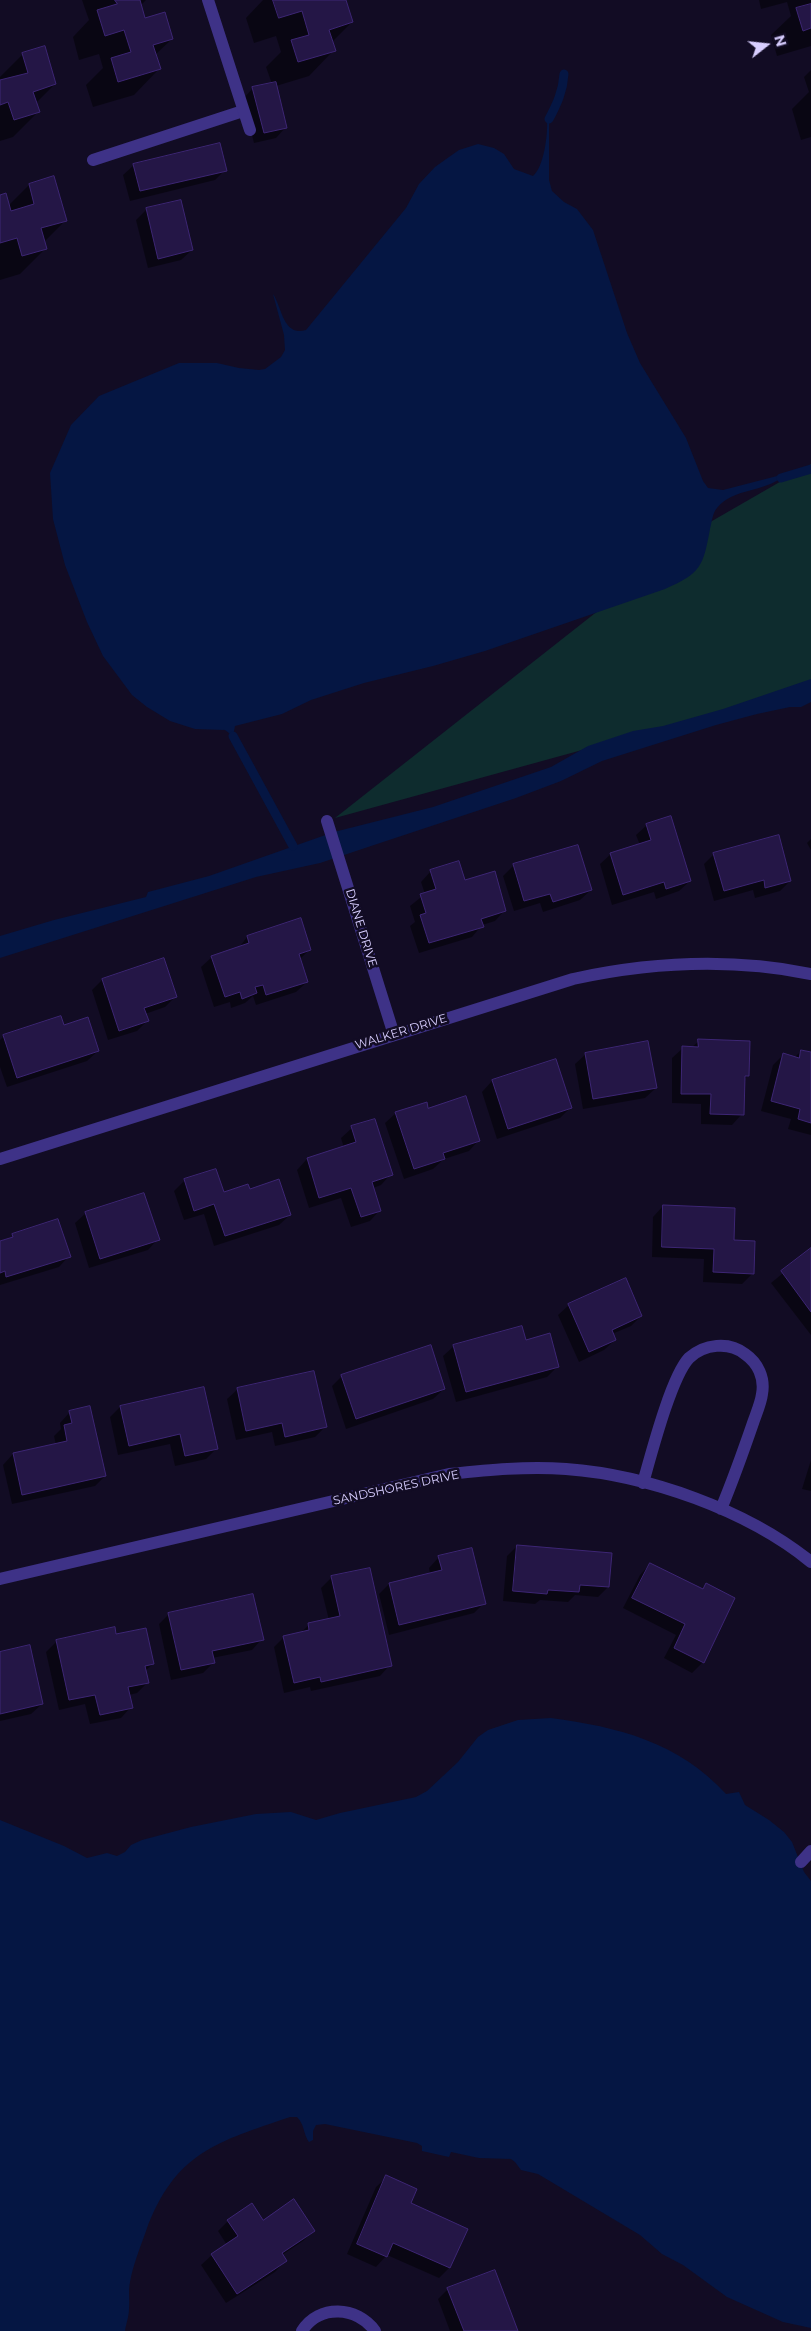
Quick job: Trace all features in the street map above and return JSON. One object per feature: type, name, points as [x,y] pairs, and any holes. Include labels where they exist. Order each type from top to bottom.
[{"type":"street","points":[[208,0],[250,130]]},
{"type":"street","points":[[92,160],[243,111]]},
{"type":"street","name":"DIANE DRIVE","points":[[327,821],[394,1035]]},
{"type":"street","name":"WALKER DRIVE","points":[[0,1159],[549,986],[601,973],[697,963],[736,964],[811,974]]},
{"type":"street","points":[[643,1482],[678,1374],[690,1358],[702,1350],[716,1345],[728,1346],[744,1353],[755,1363],[762,1375],[762,1394],[739,1466],[722,1509]]},
{"type":"street","name":"SANDSHORES DRIVE","points":[[0,1579],[449,1474],[507,1468],[566,1468],[643,1482],[722,1509],[764,1531],[811,1562]]},
{"type":"street","points":[[801,1862],[811,1851]]},
{"type":"street","points":[[302,2331],[306,2324],[320,2314],[337,2310],[354,2313],[369,2323],[375,2331]]},
{"type":"green space","points":[[811,464],[811,687],[335,818],[712,521]]},
{"type":"water","points":[[549,118],[549,180],[552,191],[564,202],[577,209],[593,230],[627,333],[640,363],[686,438],[703,481],[708,488],[723,490],[781,475],[782,477],[775,482],[740,493],[717,508],[712,518],[705,552],[698,567],[686,578],[665,589],[485,651],[364,683],[311,700],[282,714],[235,726],[233,736],[225,730],[195,729],[170,721],[147,707],[132,695],[103,656],[87,622],[65,565],[53,519],[50,473],[71,425],[99,396],[179,363],[217,363],[239,368],[265,369],[281,357],[285,350],[284,335],[273,294],[288,325],[298,331],[306,330],[406,208],[419,184],[435,167],[459,150],[478,144],[494,148],[504,154],[514,169],[533,176],[537,172],[543,158],[547,120]]},
{"type":"water","points":[[811,679],[811,702],[801,707],[790,707],[716,725],[602,761],[561,781],[516,798],[320,863],[256,877],[0,958],[0,936],[54,920],[146,897],[148,892],[209,876],[334,832],[433,807],[551,767],[588,746],[633,731],[663,726],[723,709]]},
{"type":"water","points":[[551,1718],[600,1726],[646,1740],[668,1749],[688,1761],[708,1776],[726,1794],[739,1792],[745,1805],[784,1832],[792,1842],[804,1872],[811,1881],[811,2328],[783,2322],[727,2297],[683,2265],[662,2254],[640,2235],[538,2174],[521,2170],[511,2159],[479,2158],[451,2152],[449,2157],[422,2151],[422,2146],[417,2143],[325,2124],[316,2125],[313,2131],[313,2140],[309,2142],[300,2120],[297,2117],[290,2117],[220,2143],[185,2167],[170,2183],[146,2231],[131,2276],[129,2312],[125,2331],[0,2331],[0,1820],[64,1846],[87,1858],[107,1853],[117,1856],[125,1852],[131,1845],[142,1840],[191,1827],[256,1814],[291,1812],[316,1820],[416,1797],[427,1791],[458,1762],[478,1737],[488,1730],[518,1720]]},
{"type":"building","points":[[115,0],[140,0],[145,18],[165,12],[173,39],[153,45],[161,69],[118,82],[111,58],[131,52],[124,30],[105,36],[97,10],[117,4]]},
{"type":"building","points":[[273,0],[346,0],[353,22],[329,30],[336,51],[298,62],[291,40],[309,35],[302,11],[279,18]]},
{"type":"building","points":[[811,4],[811,28],[803,31],[796,8]]},
{"type":"building","points":[[45,46],[56,84],[33,92],[40,112],[14,120],[8,102],[0,105],[0,80],[28,73],[22,53]]},
{"type":"building","points":[[276,82],[287,128],[264,133],[252,87]]},
{"type":"building","points":[[220,143],[227,171],[140,191],[133,164]]},
{"type":"building","points":[[54,176],[67,221],[41,228],[47,249],[22,256],[17,238],[0,243],[0,195],[6,193],[11,211],[34,204],[29,184]]},
{"type":"building","points":[[181,200],[193,250],[158,259],[146,208]]},
{"type":"building","points":[[671,816],[691,881],[666,889],[664,882],[623,895],[610,853],[651,840],[646,824]]},
{"type":"building","points":[[779,835],[791,881],[765,888],[764,880],[724,891],[713,853]]},
{"type":"building","points":[[578,845],[592,890],[553,902],[550,894],[524,901],[513,864]]},
{"type":"building","points":[[459,861],[465,880],[495,871],[506,911],[481,919],[484,927],[429,943],[420,915],[426,913],[420,894],[436,889],[430,870]]},
{"type":"building","points":[[301,918],[311,950],[299,954],[308,982],[266,995],[263,985],[255,987],[257,993],[242,999],[240,992],[225,997],[211,956],[249,943],[247,936]]},
{"type":"building","points":[[164,958],[177,997],[144,1008],[149,1021],[119,1031],[102,979]]},
{"type":"building","points":[[61,1016],[64,1025],[88,1017],[99,1051],[17,1078],[3,1035]]},
{"type":"building","points":[[698,1039],[750,1041],[749,1076],[745,1076],[744,1115],[710,1114],[711,1094],[681,1094],[682,1046],[698,1047]]},
{"type":"building","points":[[648,1041],[657,1088],[593,1099],[585,1053]]},
{"type":"building","points":[[801,1050],[811,1052],[811,1123],[798,1119],[800,1109],[771,1101],[783,1053],[799,1058]]},
{"type":"building","points":[[556,1059],[572,1108],[508,1129],[492,1080]]},
{"type":"building","points":[[466,1096],[480,1141],[443,1153],[445,1159],[414,1169],[395,1112],[427,1102],[428,1108]]},
{"type":"building","points":[[375,1119],[393,1175],[372,1182],[381,1211],[361,1217],[351,1188],[319,1198],[307,1158],[356,1142],[351,1126]]},
{"type":"building","points":[[216,1169],[224,1192],[248,1184],[250,1189],[279,1179],[291,1215],[225,1236],[214,1204],[194,1211],[184,1179]]},
{"type":"building","points":[[144,1193],[160,1240],[100,1259],[85,1212]]},
{"type":"building","points":[[663,1205],[735,1208],[734,1240],[755,1241],[754,1274],[713,1272],[714,1249],[662,1247]]},
{"type":"building","points":[[58,1219],[71,1257],[6,1277],[5,1271],[0,1273],[0,1241],[13,1237],[12,1234]]},
{"type":"building","points":[[811,1248],[811,1312],[781,1271]]},
{"type":"building","points":[[626,1278],[642,1316],[612,1330],[616,1340],[589,1352],[568,1304]]},
{"type":"building","points":[[522,1326],[526,1340],[550,1333],[559,1367],[466,1392],[453,1345]]},
{"type":"building","points":[[431,1345],[445,1389],[356,1419],[341,1375]]},
{"type":"building","points":[[314,1371],[327,1427],[285,1437],[282,1423],[246,1431],[237,1388]]},
{"type":"building","points":[[204,1387],[218,1449],[185,1456],[180,1434],[129,1446],[120,1406]]},
{"type":"building","points":[[90,1406],[106,1476],[22,1495],[13,1453],[67,1441],[64,1425],[72,1423],[69,1411]]},
{"type":"building","points":[[517,1545],[612,1553],[609,1587],[580,1585],[579,1592],[548,1590],[547,1594],[513,1591]]},
{"type":"building","points":[[472,1548],[486,1604],[399,1625],[389,1583],[442,1570],[438,1556]]},
{"type":"building","points":[[650,1563],[703,1589],[706,1583],[735,1598],[704,1663],[674,1648],[685,1624],[632,1598]]},
{"type":"building","points":[[370,1568],[392,1666],[321,1682],[320,1677],[294,1683],[283,1636],[309,1630],[308,1623],[340,1616],[331,1576]]},
{"type":"building","points":[[253,1594],[264,1640],[212,1651],[215,1663],[181,1670],[168,1613]]},
{"type":"building","points":[[115,1627],[116,1634],[146,1628],[154,1664],[145,1666],[149,1683],[128,1687],[133,1708],[100,1715],[95,1695],[69,1700],[56,1640]]},
{"type":"building","points":[[30,1645],[43,1704],[0,1714],[0,1652]]},
{"type":"building","points":[[386,2175],[417,2189],[411,2203],[468,2229],[450,2268],[393,2243],[387,2257],[357,2244]]},
{"type":"building","points":[[294,2199],[315,2231],[282,2253],[287,2261],[237,2294],[211,2254],[238,2236],[227,2220],[252,2203],[263,2220]]},
{"type":"building","points":[[495,2270],[518,2331],[464,2331],[447,2288]]},
{"type":"waterway","points":[[549,119],[559,97],[564,74]]},
{"type":"waterway","points":[[781,478],[811,469]]},
{"type":"waterway","points":[[233,736],[293,846]]}]
